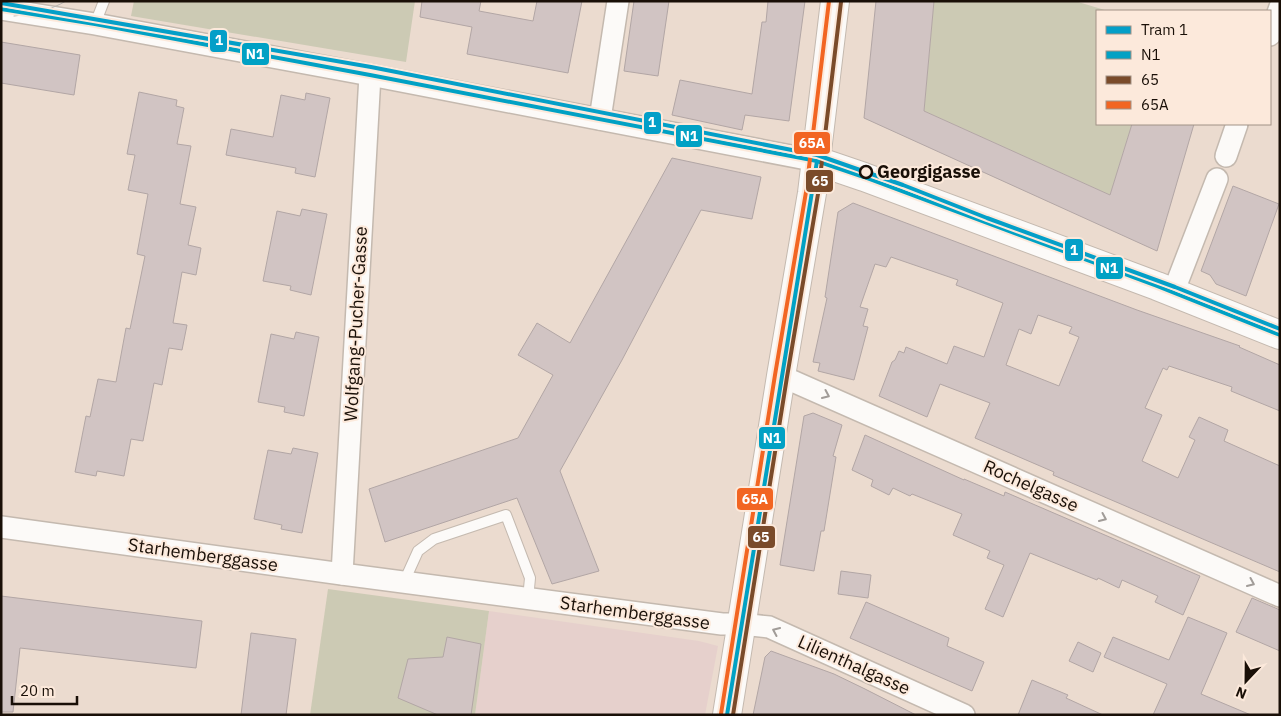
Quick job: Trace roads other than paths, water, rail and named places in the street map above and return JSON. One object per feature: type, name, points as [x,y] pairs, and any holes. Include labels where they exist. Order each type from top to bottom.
[{"type":"main road","points":[[727,715],[817,161],[835,1]]},
{"type":"main road","points":[[817,161],[1173,293],[1280,335]]},
{"type":"street","points":[[600,119],[618,1]]},
{"type":"street","points":[[1271,31],[1280,7]]},
{"type":"street","points":[[1,9],[95,24],[370,75],[817,161]]},
{"type":"street","name":"Wolfgang-Pucher-Gasse","points":[[342,574],[370,75]]},
{"type":"street","points":[[1226,156],[1237,125]]},
{"type":"street","points":[[1173,293],[1217,179]]},
{"type":"street","name":"Rochelgasse","points":[[781,376],[1280,596]]},
{"type":"street","name":"Starhemberggasse","points":[[1,527],[722,624],[742,624]]},
{"type":"street","name":"Lilienthalgasse","points":[[742,624],[769,627],[964,715]]},
{"type":"lane","points":[[95,24],[97,1]]},
{"type":"lane","points":[[95,24],[104,1]]},
{"type":"lane","points":[[404,582],[418,551],[434,538],[506,515],[530,578],[528,598]]},
{"type":"tram line","points":[[14,16],[41,12],[66,1]]},
{"type":"tram line","name":"1","points":[[1,3],[371,67],[817,155],[903,185],[1175,287],[1280,329]]},
{"type":"place","name":"Georgigasse","points":[[866,172]]}]
